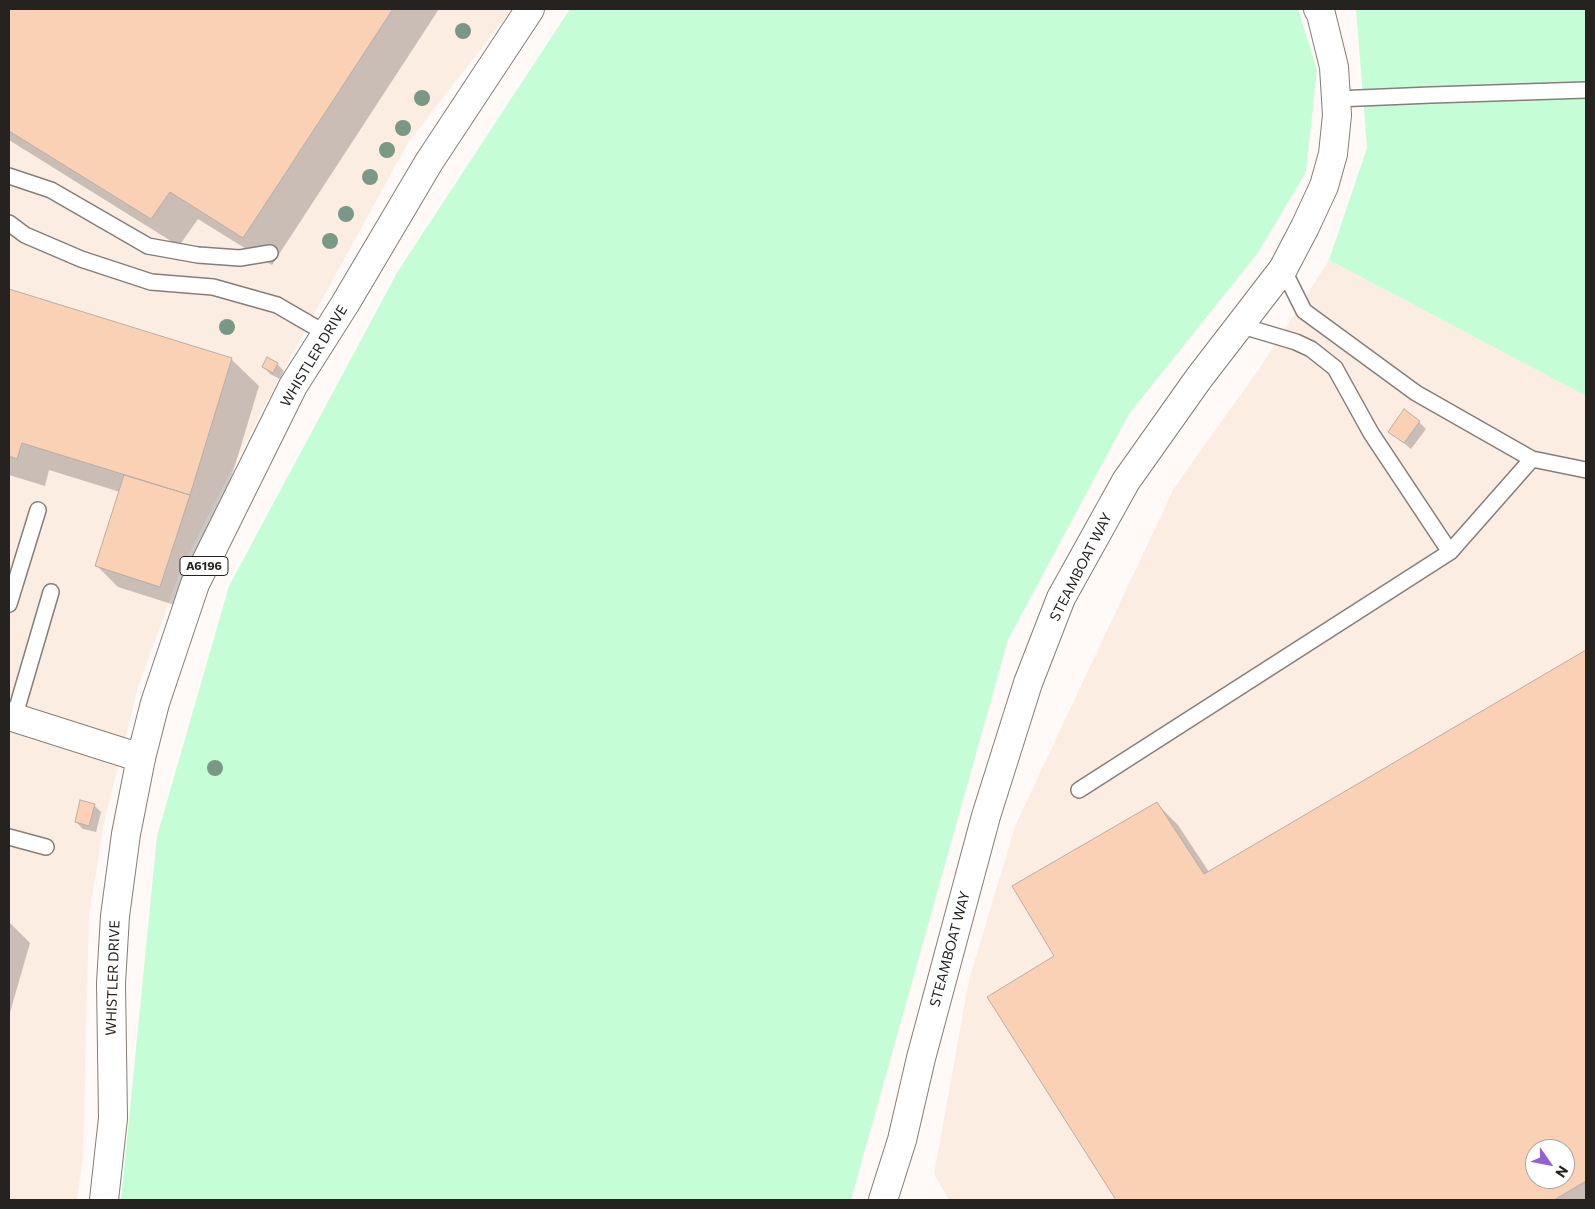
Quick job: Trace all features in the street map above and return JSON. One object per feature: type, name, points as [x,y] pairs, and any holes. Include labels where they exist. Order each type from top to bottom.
[{"type":"street","name":"WHISTLER DRIVE","points":[[104,1200],[113,1118],[110,983],[115,916],[126,834],[141,758],[155,703],[195,584],[294,386],[429,162],[530,9]]},
{"type":"street","name":"STEAMBOAT WAY","points":[[883,1200],[902,1140],[921,1058],[986,816],[1028,683],[1061,598],[1126,480],[1199,378],[1283,269],[1305,228],[1324,186],[1333,154],[1337,116],[1334,67],[1321,14],[1318,9]]},
{"type":"street","points":[[11,717],[141,758]]},
{"type":"lane","points":[[1336,99],[1431,94],[1586,90]]},
{"type":"lane","points":[[9,176],[51,190],[148,246],[198,255],[240,258],[270,253]]},
{"type":"lane","points":[[9,223],[25,235],[82,259],[151,282],[213,287],[277,304],[327,334]]},
{"type":"lane","points":[[1283,269],[1304,311],[1416,394],[1532,459],[1586,470]]},
{"type":"lane","points":[[1239,326],[1296,342],[1311,349],[1335,368],[1371,433],[1450,552]]},
{"type":"lane","points":[[1079,790],[1450,552],[1532,459]]},
{"type":"lane","points":[[9,604],[38,510]]},
{"type":"lane","points":[[11,717],[51,592]]},
{"type":"lane","points":[[9,837],[46,847]]},
{"type":"shaded area","points":[[9,9],[512,9],[408,143],[277,382],[181,569],[138,688],[105,818],[89,915],[83,1156],[77,1200],[9,1200]]},
{"type":"shaded area","points":[[1329,260],[1586,396],[1586,1200],[949,1200],[934,1174],[969,980],[1015,826],[1174,488],[1261,366]]},
{"type":"green space","points":[[570,9],[1298,9],[1317,70],[1306,172],[1258,253],[1129,414],[1008,640],[851,1200],[121,1200],[157,836],[229,586],[398,271]]},
{"type":"green space","points":[[1356,9],[1586,9],[1586,396],[1329,260],[1367,148]]},
{"type":"building","points":[[9,9],[393,9],[243,238],[170,192],[151,219],[9,131]]},
{"type":"building","points":[[9,289],[232,358],[190,495],[22,443],[17,459],[9,456]]},
{"type":"building","points":[[267,357],[278,363],[273,373],[262,367]]},
{"type":"building","points":[[1404,409],[1420,421],[1404,443],[1388,432]]},
{"type":"building","points":[[124,475],[190,495],[160,587],[95,566]]},
{"type":"building","points":[[1586,650],[1586,1181],[1575,1188],[1575,1139],[1525,1139],[1525,1189],[1573,1189],[1554,1200],[1116,1200],[987,997],[1054,956],[1012,886],[1157,802],[1204,874]]},
{"type":"building","points":[[80,800],[95,804],[89,826],[75,822]]}]
